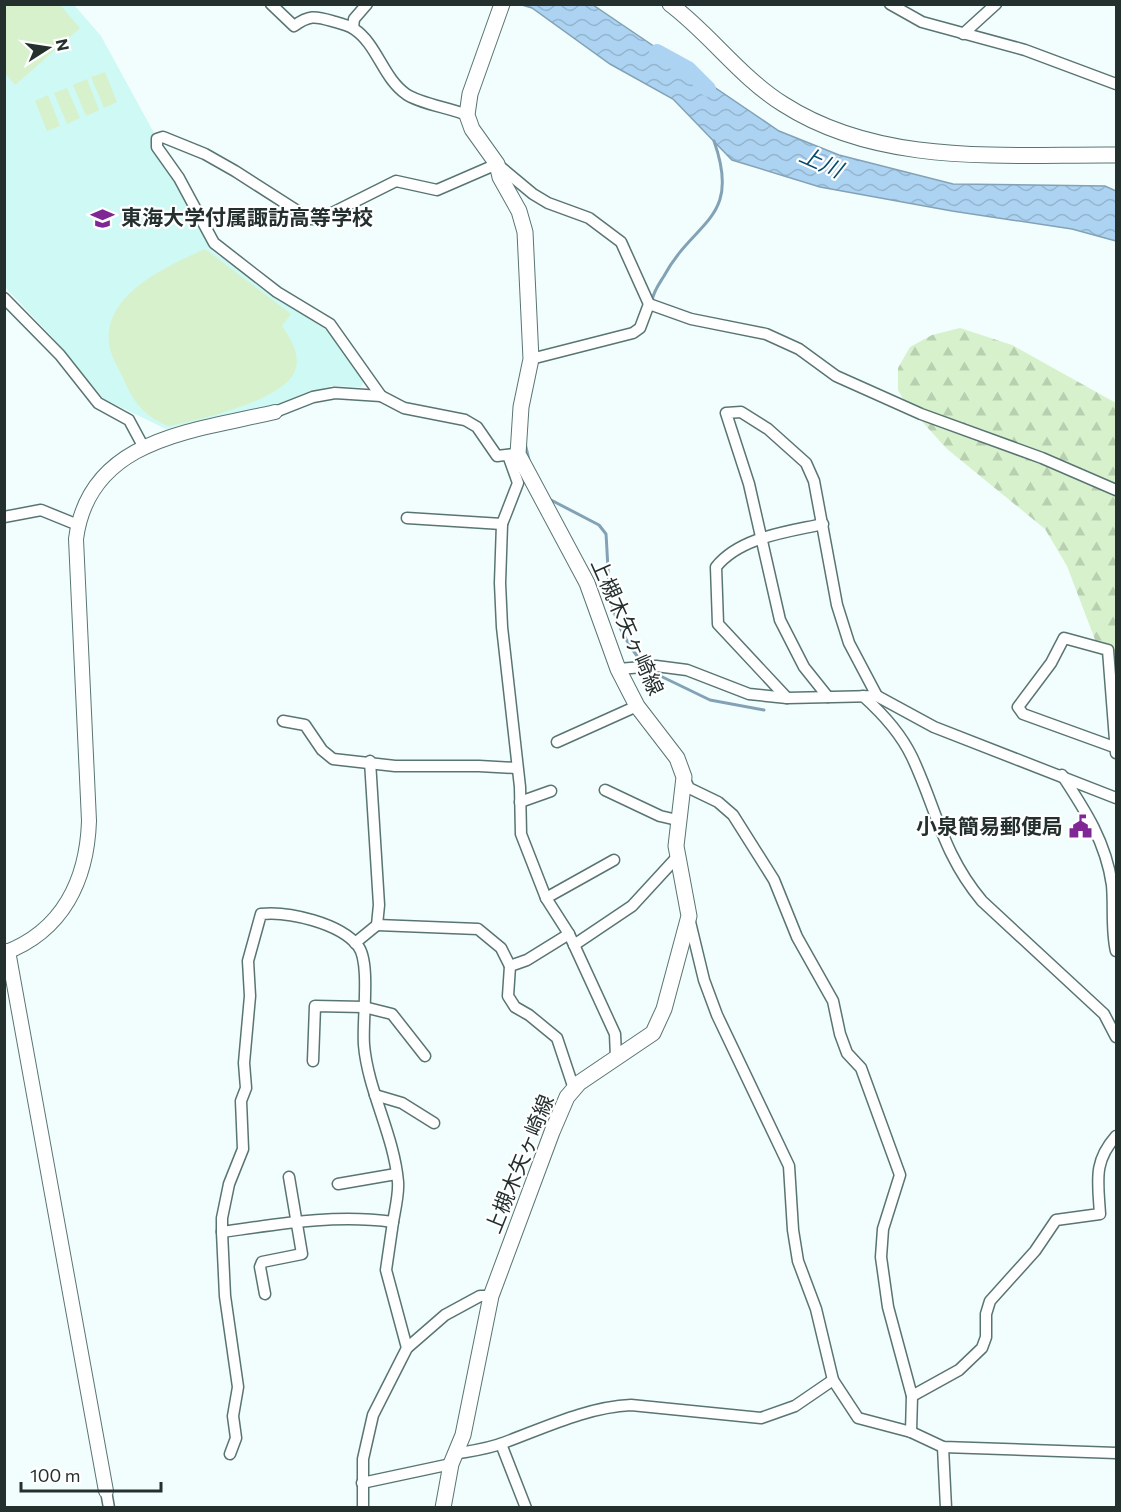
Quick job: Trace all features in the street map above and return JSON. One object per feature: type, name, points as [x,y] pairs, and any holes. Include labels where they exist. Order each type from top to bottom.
[{"type":"main road","points":[[502,4],[470,94],[467,115],[472,129],[497,164],[525,232],[531,359],[520,407],[513,454]]},
{"type":"main road","points":[[669,4],[710,38],[735,65],[782,104],[844,135],[896,147],[946,153],[1116,155]]},
{"type":"main road","name":"上槻木矢ヶ崎線","points":[[443,1508],[452,1459],[463,1435],[491,1296],[552,1132],[567,1097],[574,1089],[616,1057],[653,1033],[664,1009],[689,915],[678,856],[677,820],[684,777],[676,759],[637,705],[624,668],[586,583],[513,454]]},
{"type":"street","points":[[271,4],[294,26],[307,16],[316,16],[353,28],[401,91],[408,96],[467,115]]},
{"type":"street","points":[[353,28],[354,19],[367,4]]},
{"type":"street","points":[[890,4],[922,22],[1025,50],[1116,84]]},
{"type":"street","points":[[963,34],[996,4]]},
{"type":"street","points":[[381,396],[330,324],[277,292],[214,243],[179,178],[157,147],[158,140],[163,137],[205,154],[310,219],[320,219],[396,182],[437,190],[497,164],[533,194],[548,203],[589,218],[621,242],[652,305],[691,319],[766,334],[799,349],[836,376],[921,414],[1042,458],[1116,490]]},
{"type":"street","points":[[4,298],[60,355],[98,403],[129,420],[143,446]]},
{"type":"street","points":[[531,359],[633,333],[640,328],[652,305]]},
{"type":"street","points":[[109,1508],[6,952],[42,932],[70,902],[79,880],[88,843],[76,561],[78,525],[89,498],[110,468],[143,446],[275,412],[313,397],[335,393],[381,396],[404,408],[465,420],[477,427],[497,456],[513,454],[518,489],[502,524],[502,627],[520,802],[521,834],[546,898],[569,934],[615,1034],[616,1057]]},
{"type":"street","points":[[828,698],[804,667],[780,620],[749,484],[726,413],[741,412],[768,429],[806,463],[814,481],[837,605],[849,643],[877,696]]},
{"type":"street","points":[[4,517],[41,510],[78,525]]},
{"type":"street","points":[[407,518],[502,524]]},
{"type":"street","points":[[787,698],[718,624],[716,567],[726,554],[763,538],[823,524]]},
{"type":"street","points":[[1065,638],[1108,650],[1115,750],[1023,714],[1018,707],[1051,663],[1065,638]]},
{"type":"street","points":[[624,668],[656,666],[687,670],[749,694],[787,698],[877,696],[934,727],[1061,774],[1116,798]]},
{"type":"street","points":[[863,696],[901,738],[912,757],[933,816],[965,881],[982,901],[1104,1014],[1116,1037]]},
{"type":"street","points":[[558,742],[637,705]]},
{"type":"street","points":[[283,721],[305,725],[322,750],[333,759],[394,766],[516,768]]},
{"type":"street","points":[[370,762],[377,845],[379,905],[377,925]]},
{"type":"street","points":[[1061,774],[1094,825],[1104,850],[1112,885],[1116,951]]},
{"type":"street","points":[[684,777],[688,788],[718,802],[733,815],[774,880],[797,937],[833,1001],[847,1053],[861,1068],[900,1175],[883,1229],[881,1257],[888,1307],[912,1396],[911,1432]]},
{"type":"street","points":[[605,790],[660,816],[677,820]]},
{"type":"street","points":[[520,802],[551,791]]},
{"type":"street","points":[[574,945],[632,906],[678,856]]},
{"type":"street","points":[[546,898],[614,860]]},
{"type":"street","points":[[230,1454],[236,1438],[233,1416],[238,1387],[225,1296],[222,1218],[229,1184],[243,1149],[241,1101],[246,1088],[244,1063],[250,996],[248,961],[261,914],[293,915],[327,926],[359,946],[365,969],[362,1022],[365,1055],[398,1182],[386,1270],[407,1348]]},
{"type":"street","points":[[689,915],[704,980],[717,1015],[789,1166],[793,1230],[798,1261],[816,1309],[833,1380],[858,1418],[911,1432],[943,1447],[1116,1453]]},
{"type":"street","points":[[355,943],[377,925],[478,930],[501,948],[510,966],[508,996],[515,1007],[529,1015],[557,1038],[574,1089]]},
{"type":"street","points":[[510,966],[527,960],[569,934]]},
{"type":"street","points":[[313,1061],[315,1006],[364,1007],[392,1014],[425,1056]]},
{"type":"street","points":[[375,1095],[402,1103],[434,1123]]},
{"type":"street","points":[[912,1396],[959,1370],[982,1348],[986,1337],[986,1314],[990,1301],[1035,1251],[1056,1220],[1100,1214],[1099,1162],[1105,1148],[1116,1136]]},
{"type":"street","points":[[338,1184],[396,1174]]},
{"type":"street","points":[[265,1294],[260,1267],[262,1262],[302,1254],[289,1177]]},
{"type":"street","points":[[222,1232],[296,1222],[357,1218],[393,1222]]},
{"type":"street","points":[[363,1508],[363,1459],[373,1415],[407,1348],[445,1315],[480,1296],[491,1296]]},
{"type":"street","points":[[362,1482],[452,1459],[501,1444],[539,1427],[615,1406],[631,1405],[761,1419],[795,1406],[833,1380]]},
{"type":"street","points":[[501,1444],[526,1508]]},
{"type":"street","points":[[943,1447],[946,1508]]},
{"type":"shaded area","name":"東海大学付属諏訪高等学校","points":[[5,5],[74,5],[101,36],[153,131],[189,185],[212,251],[328,331],[364,380],[361,387],[331,386],[285,402],[166,429],[104,399],[52,337],[5,287]]},
{"type":"green space","points":[[4,5],[60,5],[80,28],[15,85],[5,73]]},
{"type":"green space","points":[[105,72],[117,102],[104,108],[91,77]]},
{"type":"green space","points":[[87,79],[99,110],[86,116],[73,85]]},
{"type":"green space","points":[[67,88],[80,118],[67,124],[54,93]]},
{"type":"green space","points":[[48,95],[60,126],[47,131],[35,101]]},
{"type":"green space","points":[[205,249],[291,314],[282,326],[294,348],[296,367],[286,383],[256,400],[218,414],[169,426],[146,413],[131,394],[111,352],[110,325],[127,296],[141,284],[157,273]]},
{"type":"green space","points":[[960,328],[1012,345],[1116,403],[1116,695],[1067,566],[1045,529],[947,449],[906,404],[898,390],[898,368],[910,347],[932,335]]},
{"type":"water","points":[[522,5],[593,5],[779,131],[839,155],[953,184],[1105,186],[1116,191],[1116,241],[1072,229],[952,211],[820,187],[732,160],[673,99],[610,64],[532,8]]},
{"type":"waterway","name":"上川","points":[[657,52],[688,69],[708,89]]},
{"type":"waterway","points":[[652,301],[656,288],[676,257],[711,217],[718,204],[722,188],[721,167],[714,141]]},
{"type":"waterway","points":[[525,443],[529,460]]},
{"type":"waterway","points":[[551,500],[599,525],[606,534],[609,588],[616,617],[631,648],[644,665]]},
{"type":"waterway","points":[[648,670],[710,700],[764,710]]},
{"type":"place","name":"東海大学付属諏訪高等学校","points":[[103,218]]},
{"type":"place","name":"小泉簡易郵便局","points":[[1081,827]]}]
